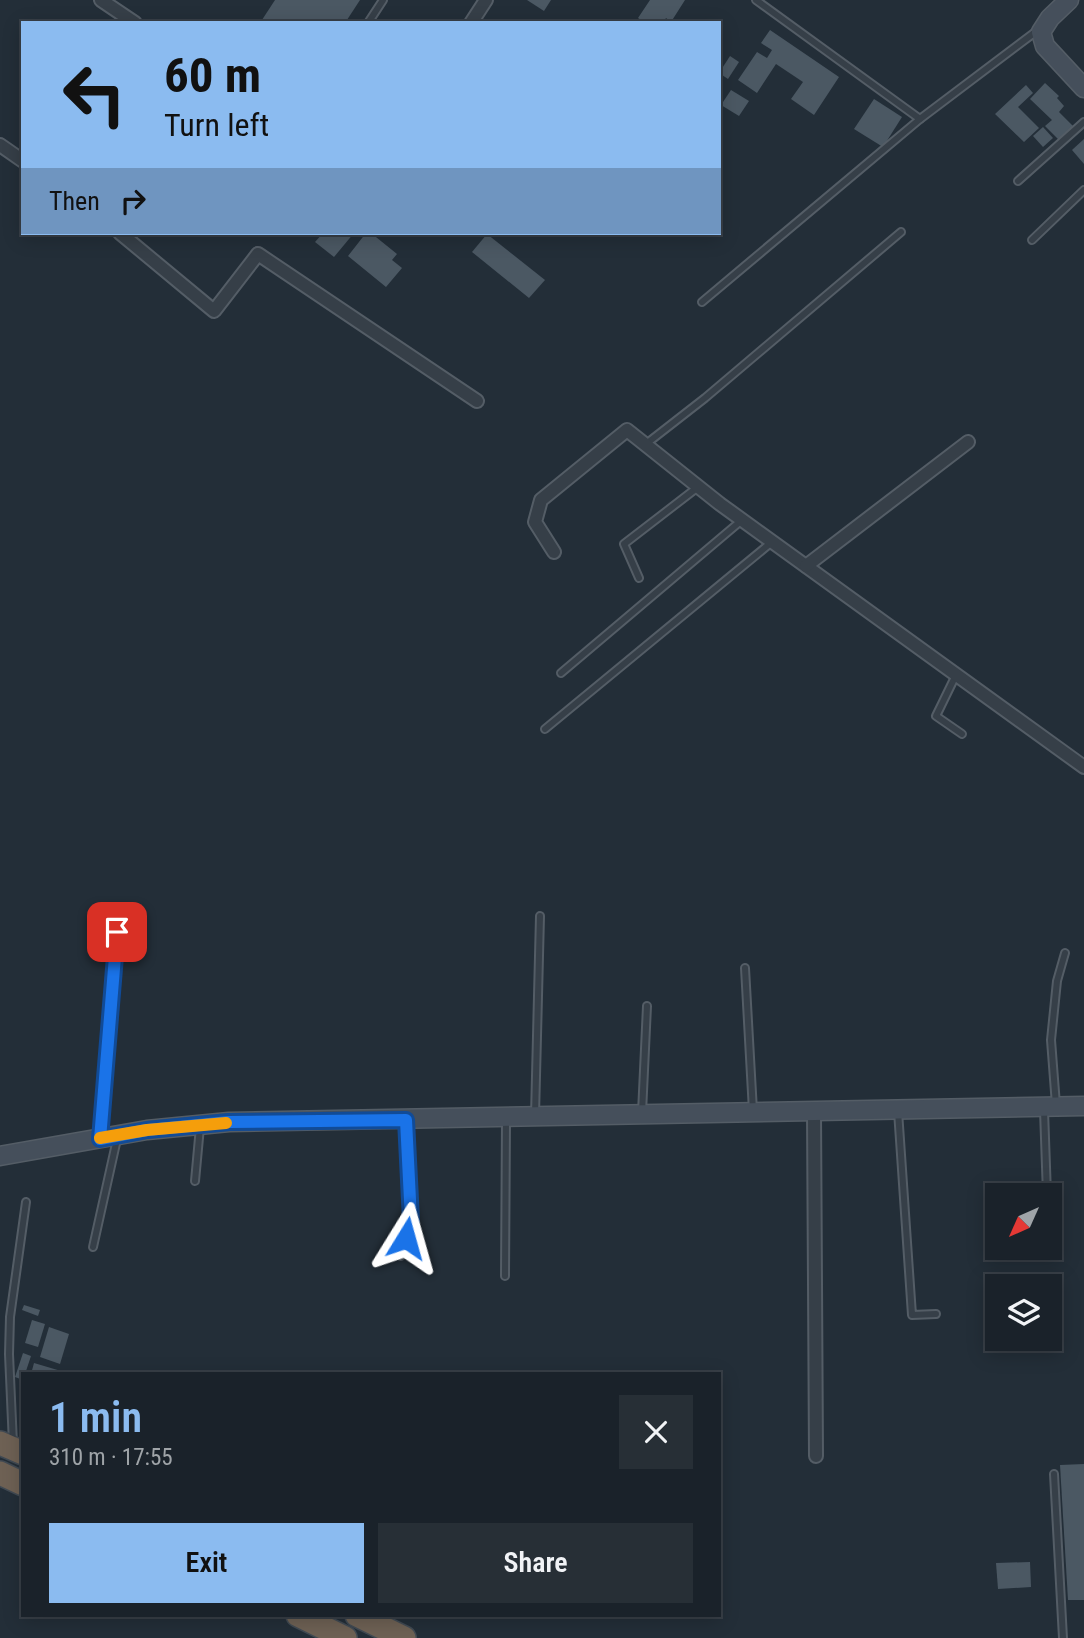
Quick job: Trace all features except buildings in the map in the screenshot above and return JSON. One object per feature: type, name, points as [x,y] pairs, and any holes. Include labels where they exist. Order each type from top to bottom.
[{"type":"highway","points":[[0,1473],[21,1483]]},
{"type":"highway","points":[[302,1617],[345,1638]]},
{"type":"highway","points":[[361,1617],[404,1638]]},
{"type":"street","points":[[101,0],[132,21]]},
{"type":"street","points":[[472,21],[486,0]]},
{"type":"street","points":[[1069,0],[1041,33],[1045,46],[1084,88]]},
{"type":"street","points":[[0,145],[21,160]]},
{"type":"street","points":[[122,235],[214,311],[258,254],[477,401]]},
{"type":"street","points":[[554,552],[535,522],[541,500],[627,430],[742,520],[1084,767]]},
{"type":"street","points":[[806,566],[968,442]]},
{"type":"street","points":[[0,1156],[118,1135],[229,1122],[1084,1106]]},
{"type":"street","points":[[814,1112],[816,1456]]},
{"type":"lane","points":[[369,21],[383,0]]},
{"type":"lane","points":[[756,0],[920,120]]},
{"type":"lane","points":[[702,302],[920,120],[1047,23]]},
{"type":"lane","points":[[1018,181],[1084,122]]},
{"type":"lane","points":[[1032,240],[1084,190]]},
{"type":"lane","points":[[646,444],[705,398],[901,232]]},
{"type":"lane","points":[[639,578],[624,544],[698,486]]},
{"type":"lane","points":[[561,673],[742,520]]},
{"type":"lane","points":[[545,729],[772,542]]},
{"type":"lane","points":[[956,675],[936,716],[962,734]]},
{"type":"lane","points":[[535,1118],[540,916]]},
{"type":"lane","points":[[100,1139],[117,932]]},
{"type":"lane","points":[[1047,1183],[1051,1040],[1056,981],[1065,953]]},
{"type":"lane","points":[[745,968],[754,1113]]},
{"type":"lane","points":[[642,1115],[647,1006]]},
{"type":"lane","points":[[898,1111],[912,1315],[936,1314]]},
{"type":"lane","points":[[505,1276],[506,1118]]},
{"type":"lane","points":[[401,1256],[411,1220],[406,1120]]},
{"type":"lane","points":[[195,1181],[200,1125]]},
{"type":"lane","points":[[93,1247],[118,1135]]},
{"type":"lane","points":[[12,1448],[10,1317],[26,1202]]},
{"type":"lane","points":[[1054,1474],[1063,1638]]},
{"type":"slow traffic","points":[[100,1138],[147,1130],[226,1123]]},
{"type":"route","points":[[117,932],[100,1139],[147,1130],[229,1122],[406,1120],[411,1220],[406,1238]]}]
